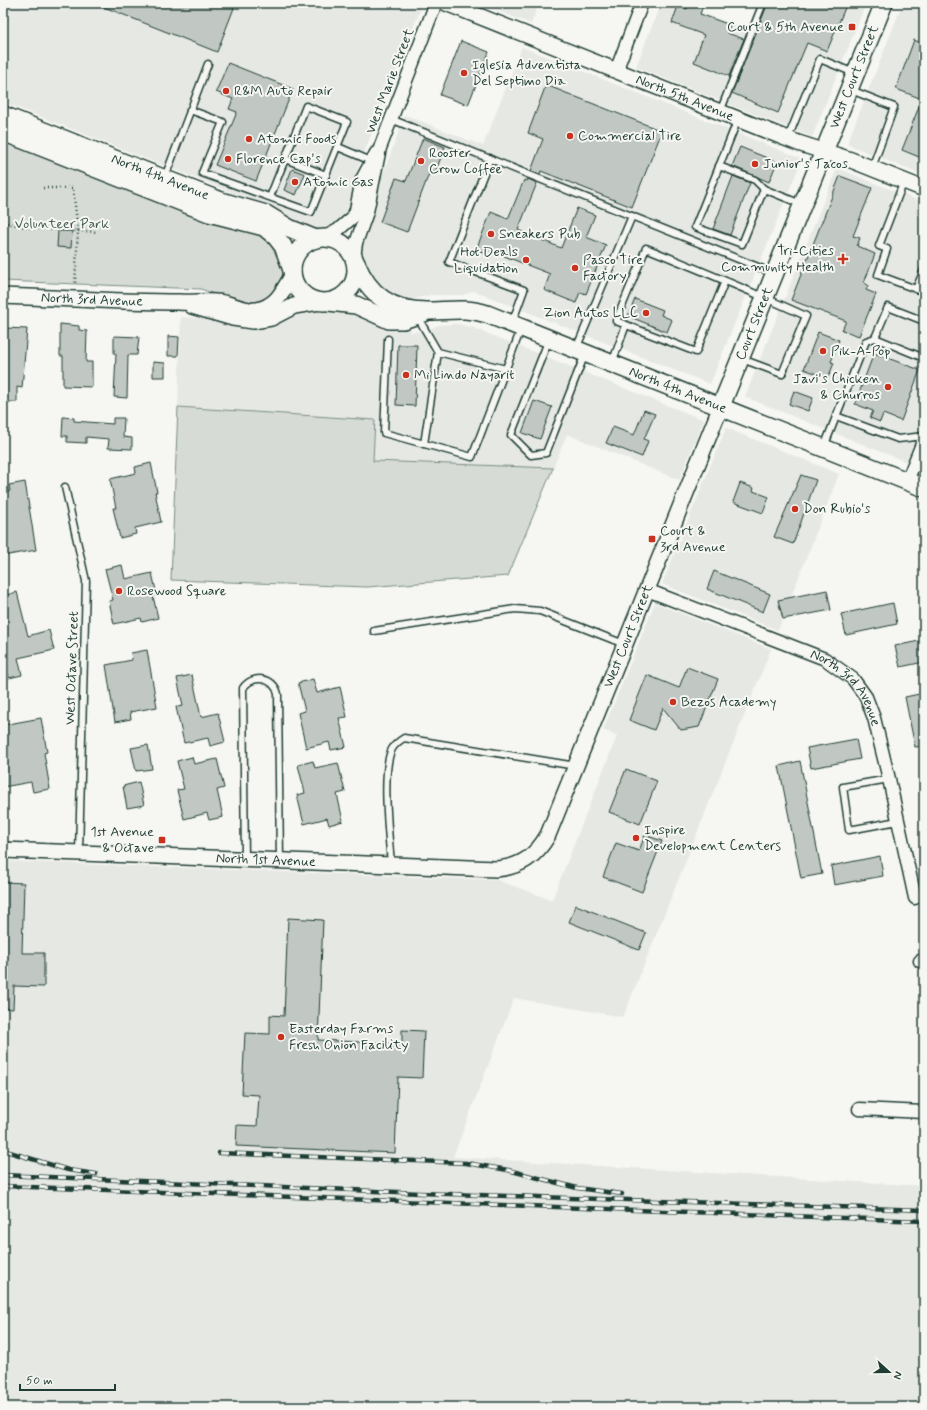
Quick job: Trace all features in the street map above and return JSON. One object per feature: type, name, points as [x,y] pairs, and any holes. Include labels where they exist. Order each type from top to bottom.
[{"type":"main road","name":"West Court Street","points":[[824,152],[884,3]]},
{"type":"main road","name":"North 4th Avenue","points":[[3,115],[161,186],[220,216],[264,227],[276,237],[283,246],[292,273]]},
{"type":"main road","name":"North 4th Avenue","points":[[3,132],[161,186],[266,214],[289,228],[320,238]]},
{"type":"main road","name":"Court Street","points":[[721,406],[824,152]]},
{"type":"main road","points":[[320,238],[340,242],[348,249],[355,260],[356,275],[348,291],[342,296],[323,302],[303,294],[295,286],[292,273],[296,254],[308,242],[320,238]]},
{"type":"main road","name":"North 4th Avenue","points":[[355,260],[369,287],[382,299],[422,313]]},
{"type":"main road","name":"North 4th Avenue","points":[[323,302],[349,304],[389,320],[403,320],[422,313],[451,309],[472,310],[549,338],[924,488]]},
{"type":"street","name":"West Marie Street","points":[[355,260],[356,243],[367,212],[380,148],[436,3]]},
{"type":"street","name":"North 5th Avenue","points":[[446,3],[788,139],[872,168],[924,189]]},
{"type":"street","points":[[616,70],[642,3]]},
{"type":"street","name":"West Marie Street","points":[[320,238],[338,230],[350,221],[355,214],[359,187],[370,161],[380,148]]},
{"type":"street","name":"North 3rd Avenue","points":[[3,296],[222,302],[245,310],[257,310],[270,305],[279,298],[285,291],[292,273]]},
{"type":"street","name":"North 3rd Avenue","points":[[180,302],[233,318],[253,321],[271,318],[294,306],[323,302]]},
{"type":"street","name":"West Court Street","points":[[527,860],[542,845],[548,835],[721,406]]},
{"type":"street","points":[[908,481],[924,439]]},
{"type":"street","name":"North 3rd Avenue","points":[[647,590],[826,659],[853,679],[866,697],[874,718],[915,898]]},
{"type":"street","name":"North 1st Avenue","points":[[3,850],[496,869],[518,865],[527,860]]},
{"type":"street","points":[[859,1109],[924,1112]]},
{"type":"lane","points":[[720,112],[763,3]]},
{"type":"lane","points":[[788,139],[820,58],[856,73]]},
{"type":"lane","points":[[161,186],[208,64]]},
{"type":"lane","points":[[849,89],[894,107],[872,168]]},
{"type":"lane","points":[[190,110],[223,122],[202,173],[311,212],[347,122],[306,106],[270,197]]},
{"type":"lane","points":[[391,119],[774,273]]},
{"type":"lane","points":[[738,119],[695,227],[742,244],[764,189]]},
{"type":"lane","points":[[338,147],[370,161]]},
{"type":"lane","points":[[388,339],[384,433],[472,457],[506,369],[524,290],[449,262],[490,158]]},
{"type":"lane","points":[[285,159],[326,175]]},
{"type":"lane","points":[[720,166],[755,180],[764,189],[802,205]]},
{"type":"lane","points":[[904,181],[879,246],[887,249],[878,275],[924,292]]},
{"type":"lane","points":[[549,338],[511,435],[531,455],[546,453],[581,351],[632,216]]},
{"type":"lane","points":[[725,280],[696,352],[616,321],[646,248],[725,280],[806,316],[782,374],[740,359]]},
{"type":"lane","points":[[916,289],[924,270]]},
{"type":"lane","points":[[875,338],[888,307],[924,321]]},
{"type":"lane","points":[[422,313],[438,352],[424,444]]},
{"type":"lane","points":[[612,363],[626,325]]},
{"type":"lane","points":[[824,448],[866,341],[875,338],[924,358]]},
{"type":"lane","points":[[438,352],[506,369]]},
{"type":"lane","points":[[836,416],[898,439],[924,436]]},
{"type":"lane","name":"West Octave Street","points":[[65,487],[86,581],[79,853]]},
{"type":"lane","points":[[374,631],[515,609],[540,611],[625,645]]},
{"type":"lane","points":[[245,860],[243,688],[253,679],[261,678],[276,687],[278,694],[280,861]]},
{"type":"lane","points":[[391,865],[387,782],[388,760],[392,749],[397,742],[404,738],[576,766]]},
{"type":"lane","points":[[889,779],[843,787],[849,830],[898,821]]},
{"type":"path","points":[[42,188],[73,188],[78,231],[75,284]]},
{"type":"path","points":[[3,222],[29,228],[98,232]]},
{"type":"shaded area","points":[[3,3],[410,3],[418,6],[420,10],[357,171],[351,213],[327,231],[320,232],[237,200],[228,191],[3,102]]},
{"type":"shaded area","points":[[478,3],[539,3],[531,24]]},
{"type":"shaded area","points":[[661,3],[678,3],[754,33],[766,3],[866,3],[812,137],[636,67]]},
{"type":"shaded area","points":[[903,3],[924,3],[924,176],[847,144]]},
{"type":"shaded area","points":[[522,47],[802,159],[710,384],[474,291],[462,295],[430,295],[401,302],[378,291],[360,256],[362,242],[380,182],[405,115],[483,146]]},
{"type":"shaded area","points":[[837,168],[924,203],[924,426],[909,463],[745,397]]},
{"type":"shaded area","points":[[337,306],[397,328],[410,328],[411,332],[424,331],[439,325],[457,324],[471,327],[704,420],[679,480],[567,434],[553,468],[373,461],[375,420],[178,407],[181,317],[223,320]]},
{"type":"shaded area","points":[[726,428],[839,474],[778,630],[662,584]]},
{"type":"shaded area","points":[[655,603],[771,649],[623,1017],[514,998],[453,1157],[924,1186],[924,1407],[3,1407],[3,861],[497,880],[552,900],[617,736],[603,730]]},
{"type":"green space","name":"Volunteer Park","points":[[3,138],[268,235],[286,269],[278,291],[258,305],[225,298],[201,289],[3,281]]},
{"type":"green space","points":[[178,407],[375,420],[373,461],[553,468],[508,576],[367,587],[171,580]]},
{"type":"building","points":[[94,3],[220,3],[234,8],[217,52]]},
{"type":"building","points":[[690,3],[704,3],[700,14],[730,25],[727,33],[744,39],[729,76],[694,62],[704,35],[672,23],[678,6],[687,9]]},
{"type":"building","points":[[768,3],[847,3],[827,51],[807,43],[778,113],[732,93]]},
{"type":"building","points":[[914,40],[924,44],[924,159],[902,150],[922,99],[896,89]]},
{"type":"building","name":"Iglesia Adventista Del Septimo Dia","points":[[461,41],[489,52],[468,105],[440,95]]},
{"type":"building","name":"Atomic Foods","points":[[228,63],[293,89],[256,181],[215,165],[237,112],[229,109],[233,99],[216,92]]},
{"type":"building","points":[[546,85],[662,131],[632,207],[541,171],[540,174],[531,171],[543,139],[528,133]]},
{"type":"building","points":[[423,138],[445,147],[435,173],[430,171],[407,232],[380,222],[396,178],[406,181]]},
{"type":"building","name":"Junior's Tacos","points":[[740,147],[777,162],[769,182],[732,166]]},
{"type":"building","name":"Atomic Gas","points":[[292,169],[305,174],[296,195],[284,190]]},
{"type":"building","points":[[733,176],[750,183],[730,235],[713,229]]},
{"type":"building","name":"Tri-Cities Community Health","points":[[840,176],[872,188],[853,236],[860,238],[857,246],[875,254],[864,283],[868,285],[866,290],[876,294],[859,336],[842,330],[846,321],[791,300]]},
{"type":"building","points":[[528,179],[537,183],[518,230],[561,248],[577,208],[595,215],[586,237],[606,245],[586,294],[580,292],[576,303],[544,290],[550,274],[494,252],[492,256],[476,250],[491,212],[508,219],[524,180],[527,181]]},
{"type":"building","points":[[58,231],[72,231],[71,248],[57,247]]},
{"type":"building","name":"Zion Autos LLC","points":[[635,299],[663,310],[661,315],[672,320],[667,332],[628,316]]},
{"type":"building","points":[[60,324],[79,326],[79,330],[87,331],[86,362],[92,362],[92,387],[63,386],[63,356],[60,356]]},
{"type":"building","points":[[5,328],[27,329],[22,388],[17,387],[17,402],[3,402]]},
{"type":"building","name":"Pik-A-Pop","points":[[818,332],[839,340],[831,362],[834,363],[828,378],[804,369]]},
{"type":"building","points":[[114,336],[139,337],[137,355],[128,355],[127,398],[114,397],[116,354],[114,354]]},
{"type":"building","points":[[168,336],[179,337],[178,356],[168,356]]},
{"type":"building","name":"Mi Lindo Nayarit","points":[[398,345],[417,345],[415,406],[396,405]]},
{"type":"building","name":"Javi's Chicken & Churros","points":[[874,353],[920,370],[901,421],[883,414],[880,422],[870,418],[873,411],[855,404]]},
{"type":"building","points":[[153,362],[165,363],[165,377],[153,377]]},
{"type":"building","points":[[794,391],[813,398],[808,411],[789,404]]},
{"type":"building","points":[[534,401],[552,407],[540,439],[522,433]]},
{"type":"building","points":[[644,410],[655,414],[644,439],[648,441],[642,457],[606,443],[613,427],[634,435]]},
{"type":"building","points":[[63,417],[74,418],[74,421],[113,424],[113,418],[124,418],[123,437],[132,438],[132,449],[108,448],[109,439],[86,437],[86,443],[67,442],[67,436],[62,436]]},
{"type":"building","points":[[151,463],[161,522],[135,528],[136,534],[120,538],[113,508],[116,508],[110,479],[136,473],[135,467]]},
{"type":"building","name":"Don Rubio's","points":[[801,475],[816,480],[793,544],[774,537]]},
{"type":"building","points":[[25,482],[36,550],[3,556],[3,492],[10,491],[9,485]]},
{"type":"building","points":[[740,483],[754,488],[753,491],[769,497],[763,513],[733,502]]},
{"type":"building","points":[[122,565],[125,579],[152,573],[157,595],[153,596],[158,618],[142,622],[141,618],[114,624],[109,601],[113,600],[105,569]]},
{"type":"building","points":[[714,571],[770,594],[763,612],[707,589]]},
{"type":"building","points":[[827,590],[831,610],[783,619],[778,600]]},
{"type":"building","points":[[17,592],[28,636],[49,630],[54,650],[18,658],[22,675],[9,678],[3,653],[3,596]]},
{"type":"building","points":[[893,603],[897,624],[846,635],[841,614]]},
{"type":"building","points":[[924,640],[924,662],[900,667],[895,646]]},
{"type":"building","points":[[147,650],[157,707],[130,712],[131,719],[115,722],[106,665],[132,660],[131,653]]},
{"type":"building","name":"Bezos Academy","points":[[687,667],[718,679],[699,727],[681,730],[663,708],[654,730],[629,720],[647,675],[679,688]]},
{"type":"building","points":[[192,675],[201,717],[218,713],[225,742],[210,746],[208,738],[184,743],[176,707],[183,706],[177,678]]},
{"type":"building","points":[[313,679],[317,693],[340,687],[347,717],[339,718],[346,747],[331,750],[329,742],[306,748],[298,713],[305,711],[298,683]]},
{"type":"building","points":[[924,693],[924,746],[915,747],[905,697]]},
{"type":"building","points":[[41,718],[47,752],[44,753],[50,789],[33,792],[31,782],[3,787],[3,725]]},
{"type":"building","points":[[856,739],[860,759],[811,768],[807,748]]},
{"type":"building","points":[[148,745],[152,769],[136,771],[131,748]]},
{"type":"building","points":[[192,757],[194,764],[217,759],[224,788],[217,790],[223,817],[209,820],[207,813],[184,819],[177,790],[184,789],[177,761]]},
{"type":"building","points":[[313,761],[315,768],[338,763],[345,792],[337,794],[343,821],[329,825],[327,818],[304,824],[297,795],[305,793],[298,765]]},
{"type":"building","points":[[800,761],[822,874],[801,878],[779,766]]},
{"type":"building","points":[[626,769],[657,781],[640,824],[609,812]]},
{"type":"building","points":[[139,782],[144,805],[127,808],[123,786]]},
{"type":"building","points":[[645,835],[662,841],[642,892],[603,877],[616,843],[639,851]]},
{"type":"building","points":[[880,856],[883,876],[834,885],[831,866]]},
{"type":"building","points":[[3,882],[24,883],[22,953],[44,953],[44,987],[14,986],[13,1009],[3,1008]]},
{"type":"building","points":[[576,905],[646,933],[639,950],[569,922]]},
{"type":"building","name":"Easterday Farms Fresh Onion Facility","points":[[288,918],[323,920],[318,1040],[402,1044],[402,1030],[424,1031],[422,1078],[398,1077],[395,1153],[236,1146],[237,1125],[257,1126],[259,1095],[242,1094],[245,1033],[270,1034],[270,1015],[284,1016]]},
{"type":"railway","points":[[3,1150],[68,1170],[96,1174]]},
{"type":"railway","points":[[219,1153],[466,1163],[508,1170],[577,1188],[622,1194]]},
{"type":"railway","points":[[3,1175],[420,1193],[924,1210]]},
{"type":"railway","points":[[3,1186],[924,1221]]},
{"type":"place","name":"Court & 5th Avenue","points":[[852,27]]},
{"type":"place","name":"Iglesia Adventista Del Septimo Dia","points":[[464,73]]},
{"type":"place","name":"R&M Auto Repair","points":[[226,91]]},
{"type":"place","name":"Commercial Tire","points":[[570,136]]},
{"type":"place","name":"Atomic Foods","points":[[249,139]]},
{"type":"place","name":"Florence Cap's","points":[[228,159]]},
{"type":"place","name":"Rooster Crow Coffee","points":[[421,161]]},
{"type":"place","name":"Junior's Tacos","points":[[755,164]]},
{"type":"place","name":"Atomic Gas","points":[[295,182]]},
{"type":"place","name":"Sneakers Pub","points":[[491,234]]},
{"type":"place","name":"Tri-Cities Community Health","points":[[843,259]]},
{"type":"place","name":"Hot Deals Liquidation","points":[[526,260]]},
{"type":"place","name":"Pasco Tire Factory","points":[[575,268]]},
{"type":"place","name":"Zion Autos LLC","points":[[646,313]]},
{"type":"place","name":"Pik-A-Pop","points":[[823,351]]},
{"type":"place","name":"Mi Lindo Nayarit","points":[[406,375]]},
{"type":"place","name":"Javi's Chicken & Churros","points":[[888,387]]},
{"type":"place","name":"Don Rubio's","points":[[795,509]]},
{"type":"place","name":"Court & 3rd Avenue","points":[[652,539]]},
{"type":"place","name":"Rosewood Square","points":[[119,591]]},
{"type":"place","name":"Bezos Academy","points":[[673,702]]},
{"type":"place","name":"Inspire Development Centers","points":[[636,838]]},
{"type":"place","name":"1st Avenue & Octave","points":[[162,840]]},
{"type":"place","name":"Easterday Farms Fresh Onion Facility","points":[[281,1037]]}]
